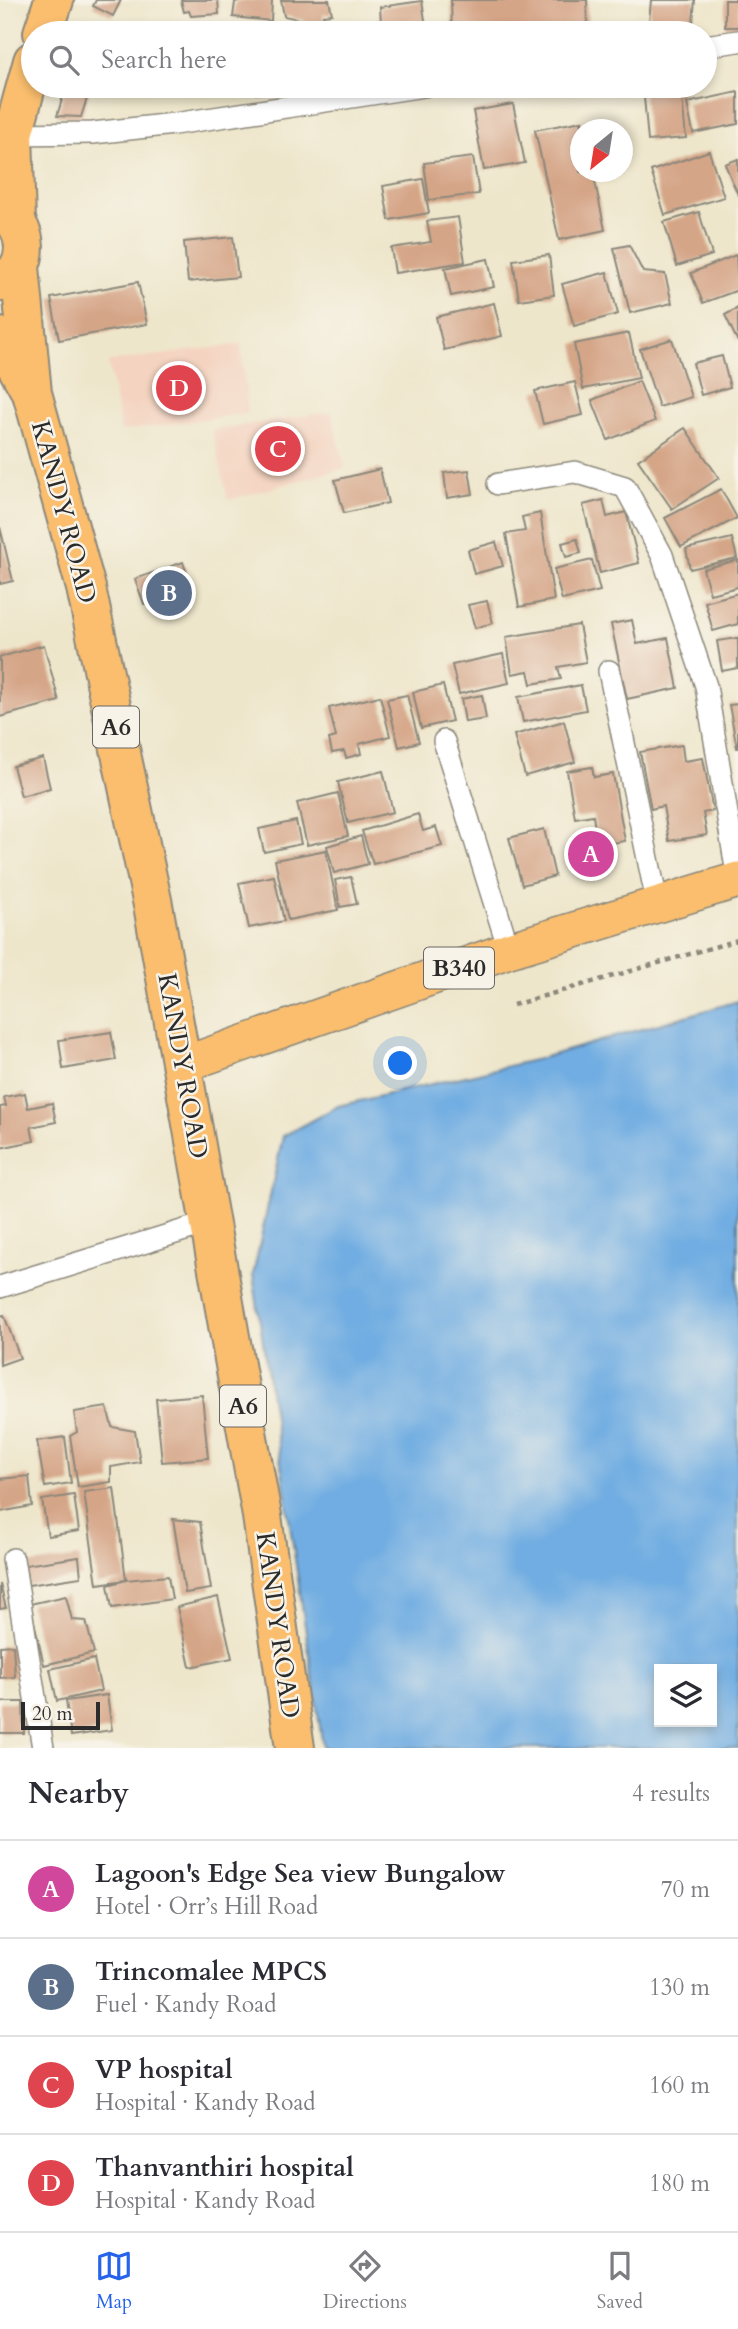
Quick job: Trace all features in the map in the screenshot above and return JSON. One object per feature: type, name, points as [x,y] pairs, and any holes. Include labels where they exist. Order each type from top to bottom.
[{"type":"highway","points":[[47,21],[54,0]]},
{"type":"highway","name":"KANDY ROAD","points":[[22,98],[7,145],[8,216],[23,236],[24,251],[10,275],[32,393],[86,588],[153,905],[262,1516],[295,1748]]},
{"type":"highway","name":"KANDY ROAD","points":[[0,337],[32,393]]},
{"type":"main road","name":"B340","points":[[182,1065],[509,950],[657,902],[738,880]]},
{"type":"street","points":[[717,44],[737,42]]},
{"type":"street","points":[[7,145],[174,124],[345,98]]},
{"type":"street","points":[[498,484],[575,472],[625,487],[662,555],[706,686],[738,880]]},
{"type":"street","points":[[609,671],[657,902]]},
{"type":"street","points":[[444,741],[509,950]]},
{"type":"street","points":[[0,1287],[211,1222]]},
{"type":"street","points":[[13,1559],[43,1748]]},
{"type":"path","points":[[513,1005],[738,940]]},
{"type":"shaded area","points":[[241,344],[248,413],[121,431],[108,362]]},
{"type":"shaded area","points":[[331,412],[345,468],[228,500],[212,430]]},
{"type":"water","points":[[738,1001],[738,1748],[323,1748],[253,1275],[283,1136],[338,1106],[538,1059]]},
{"type":"building","points":[[96,0],[121,0],[113,16],[93,6]]},
{"type":"building","points":[[181,0],[218,0],[219,14],[191,16],[189,11],[184,12]]},
{"type":"building","points":[[272,0],[271,21],[233,17],[235,2]]},
{"type":"building","points":[[281,0],[329,0],[332,14],[323,15],[324,21],[303,21],[284,16]]},
{"type":"building","points":[[451,0],[587,0],[588,21],[452,21]]},
{"type":"building","points":[[651,0],[695,0],[693,21],[649,21]]},
{"type":"building","points":[[725,0],[738,0],[738,27],[725,27]]},
{"type":"building","points":[[422,1],[425,21],[381,21],[380,7]]},
{"type":"building","points":[[738,92],[738,124],[693,133],[687,103]]},
{"type":"building","points":[[62,98],[87,98],[81,117],[57,116]]},
{"type":"building","points":[[644,98],[682,98],[686,138],[648,141]]},
{"type":"building","points":[[513,104],[525,163],[484,170],[473,111]]},
{"type":"building","points":[[570,123],[570,182],[595,182],[605,230],[559,240],[535,130]]},
{"type":"building","points":[[709,151],[724,197],[665,215],[651,171]]},
{"type":"building","points":[[473,157],[479,194],[429,200],[424,163]]},
{"type":"building","points":[[738,159],[738,195],[725,164]]},
{"type":"building","points":[[423,179],[429,213],[389,220],[383,186]]},
{"type":"building","points":[[699,212],[712,255],[677,266],[664,222]]},
{"type":"building","points":[[458,217],[465,262],[395,273],[391,248],[431,242],[427,221]]},
{"type":"building","points":[[233,237],[238,277],[188,282],[184,242]]},
{"type":"building","points":[[629,245],[643,272],[665,274],[672,303],[630,313],[614,248]]},
{"type":"building","points":[[549,255],[554,295],[519,300],[513,260]]},
{"type":"building","points":[[736,255],[738,290],[703,303],[691,273]]},
{"type":"building","points":[[488,259],[494,287],[451,296],[445,268]]},
{"type":"building","points":[[607,272],[618,314],[574,326],[562,284]]},
{"type":"building","points":[[138,282],[147,324],[59,340],[51,298]]},
{"type":"building","points":[[494,303],[502,336],[444,350],[436,317]]},
{"type":"building","points":[[738,308],[738,342],[725,315]]},
{"type":"building","points":[[629,333],[639,378],[583,389],[574,344]]},
{"type":"building","points":[[672,339],[691,397],[659,407],[640,349]]},
{"type":"building","points":[[722,356],[730,387],[701,395],[693,363]]},
{"type":"building","points":[[639,381],[655,421],[608,440],[592,400]]},
{"type":"building","points":[[575,382],[583,415],[543,424],[535,391]]},
{"type":"building","points":[[685,428],[719,478],[672,509],[638,460]]},
{"type":"building","points":[[380,469],[388,503],[344,513],[335,480]]},
{"type":"building","points":[[469,470],[473,494],[447,498],[444,473]]},
{"type":"building","points":[[721,489],[737,518],[681,547],[665,518]]},
{"type":"building","points":[[603,500],[607,517],[626,512],[639,563],[600,573],[583,505]]},
{"type":"building","points":[[540,513],[554,600],[519,607],[506,534],[525,531],[522,517]]},
{"type":"building","points":[[0,527],[13,581],[0,584]]},
{"type":"building","points":[[732,538],[737,558],[690,569],[686,549]]},
{"type":"building","points":[[577,539],[581,553],[566,557],[562,543]]},
{"type":"building","points":[[496,542],[503,566],[474,574],[468,550]]},
{"type":"building","points":[[592,560],[600,591],[562,600],[554,569]]},
{"type":"building","points":[[738,560],[738,587],[710,594],[703,569]]},
{"type":"building","points":[[183,562],[192,588],[144,604],[135,579]]},
{"type":"building","points":[[738,593],[738,624],[713,631],[705,602]]},
{"type":"building","points":[[487,601],[493,623],[475,628],[468,605]]},
{"type":"building","points":[[632,620],[637,644],[668,638],[678,688],[627,699],[611,624]]},
{"type":"building","points":[[579,625],[586,662],[558,667],[561,679],[531,684],[528,671],[512,674],[506,637]]},
{"type":"building","points":[[738,638],[738,668],[722,671],[717,641]]},
{"type":"building","points":[[44,645],[59,701],[0,717],[0,657]]},
{"type":"building","points":[[503,654],[509,683],[459,694],[452,665]]},
{"type":"building","points":[[443,685],[452,721],[421,728],[413,692]]},
{"type":"building","points":[[581,685],[586,710],[523,722],[518,697]]},
{"type":"building","points":[[407,695],[419,742],[399,747],[387,699]]},
{"type":"building","points":[[482,695],[486,719],[465,722],[461,699]]},
{"type":"building","points":[[380,696],[390,736],[359,744],[361,754],[346,758],[344,751],[332,753],[329,739],[336,737],[329,708]]},
{"type":"building","points":[[738,704],[738,748],[737,748],[729,705]]},
{"type":"building","points":[[564,721],[575,762],[525,776],[514,735]]},
{"type":"building","points":[[682,745],[684,761],[703,758],[713,811],[703,813],[707,835],[669,841],[663,806],[651,809],[640,752]]},
{"type":"building","points":[[43,758],[50,788],[21,796],[13,766]]},
{"type":"building","points":[[592,767],[594,777],[613,774],[625,841],[597,845],[593,815],[575,818],[567,771]]},
{"type":"building","points":[[383,771],[393,812],[348,823],[338,782]]},
{"type":"building","points":[[338,793],[348,836],[307,845],[297,803]]},
{"type":"building","points":[[418,814],[423,831],[436,827],[442,846],[373,864],[362,831]]},
{"type":"building","points":[[296,821],[301,844],[264,852],[259,829]]},
{"type":"building","points":[[544,829],[555,876],[522,885],[509,838]]},
{"type":"building","points":[[361,836],[368,864],[334,873],[327,846]]},
{"type":"building","points":[[326,850],[338,910],[288,920],[275,860]]},
{"type":"building","points":[[274,876],[284,921],[249,928],[239,883]]},
{"type":"building","points":[[351,877],[357,904],[340,907],[335,880]]},
{"type":"building","points":[[111,1032],[116,1060],[63,1069],[59,1040]]},
{"type":"building","points":[[25,1093],[28,1108],[52,1103],[56,1122],[31,1127],[34,1141],[0,1148],[0,1107],[6,1106],[4,1097]]},
{"type":"building","points":[[4,1315],[20,1358],[0,1365],[0,1316]]},
{"type":"building","points":[[202,1395],[208,1458],[162,1462],[156,1399]]},
{"type":"building","points":[[107,1407],[112,1427],[135,1431],[140,1462],[111,1467],[111,1482],[78,1487],[70,1436],[77,1432],[74,1412]]},
{"type":"building","points":[[65,1437],[71,1483],[45,1487],[37,1441]]},
{"type":"building","points":[[29,1476],[32,1506],[0,1512],[0,1479]]},
{"type":"building","points":[[114,1488],[126,1580],[97,1584],[84,1492]]},
{"type":"building","points":[[74,1495],[79,1531],[48,1536],[42,1500]]},
{"type":"building","points":[[173,1519],[200,1522],[211,1589],[185,1593]]},
{"type":"building","points":[[79,1557],[81,1577],[28,1585],[25,1565]]},
{"type":"building","points":[[168,1576],[172,1599],[112,1608],[108,1585],[126,1580]]},
{"type":"building","points":[[0,1584],[6,1608],[0,1609]]},
{"type":"building","points":[[66,1596],[72,1620],[86,1621],[94,1653],[44,1665],[30,1604]]},
{"type":"building","points":[[218,1597],[232,1658],[190,1667],[177,1607]]},
{"type":"building","points":[[13,1645],[15,1677],[0,1678],[0,1646]]},
{"type":"building","points":[[94,1659],[101,1691],[57,1701],[50,1669]]},
{"type":"building","points":[[107,1695],[112,1730],[71,1736],[66,1701]]},
{"type":"building","points":[[0,1702],[23,1702],[24,1733],[0,1733]]},
{"type":"place","name":"Thanvanthiri hospital","points":[[179,388]]},
{"type":"place","name":"VP hospital","points":[[278,449]]},
{"type":"place","name":"Trincomalee MPCS","points":[[169,593]]},
{"type":"place","name":"Lagoon's Edge Sea view Bungalow","points":[[591,854]]}]
